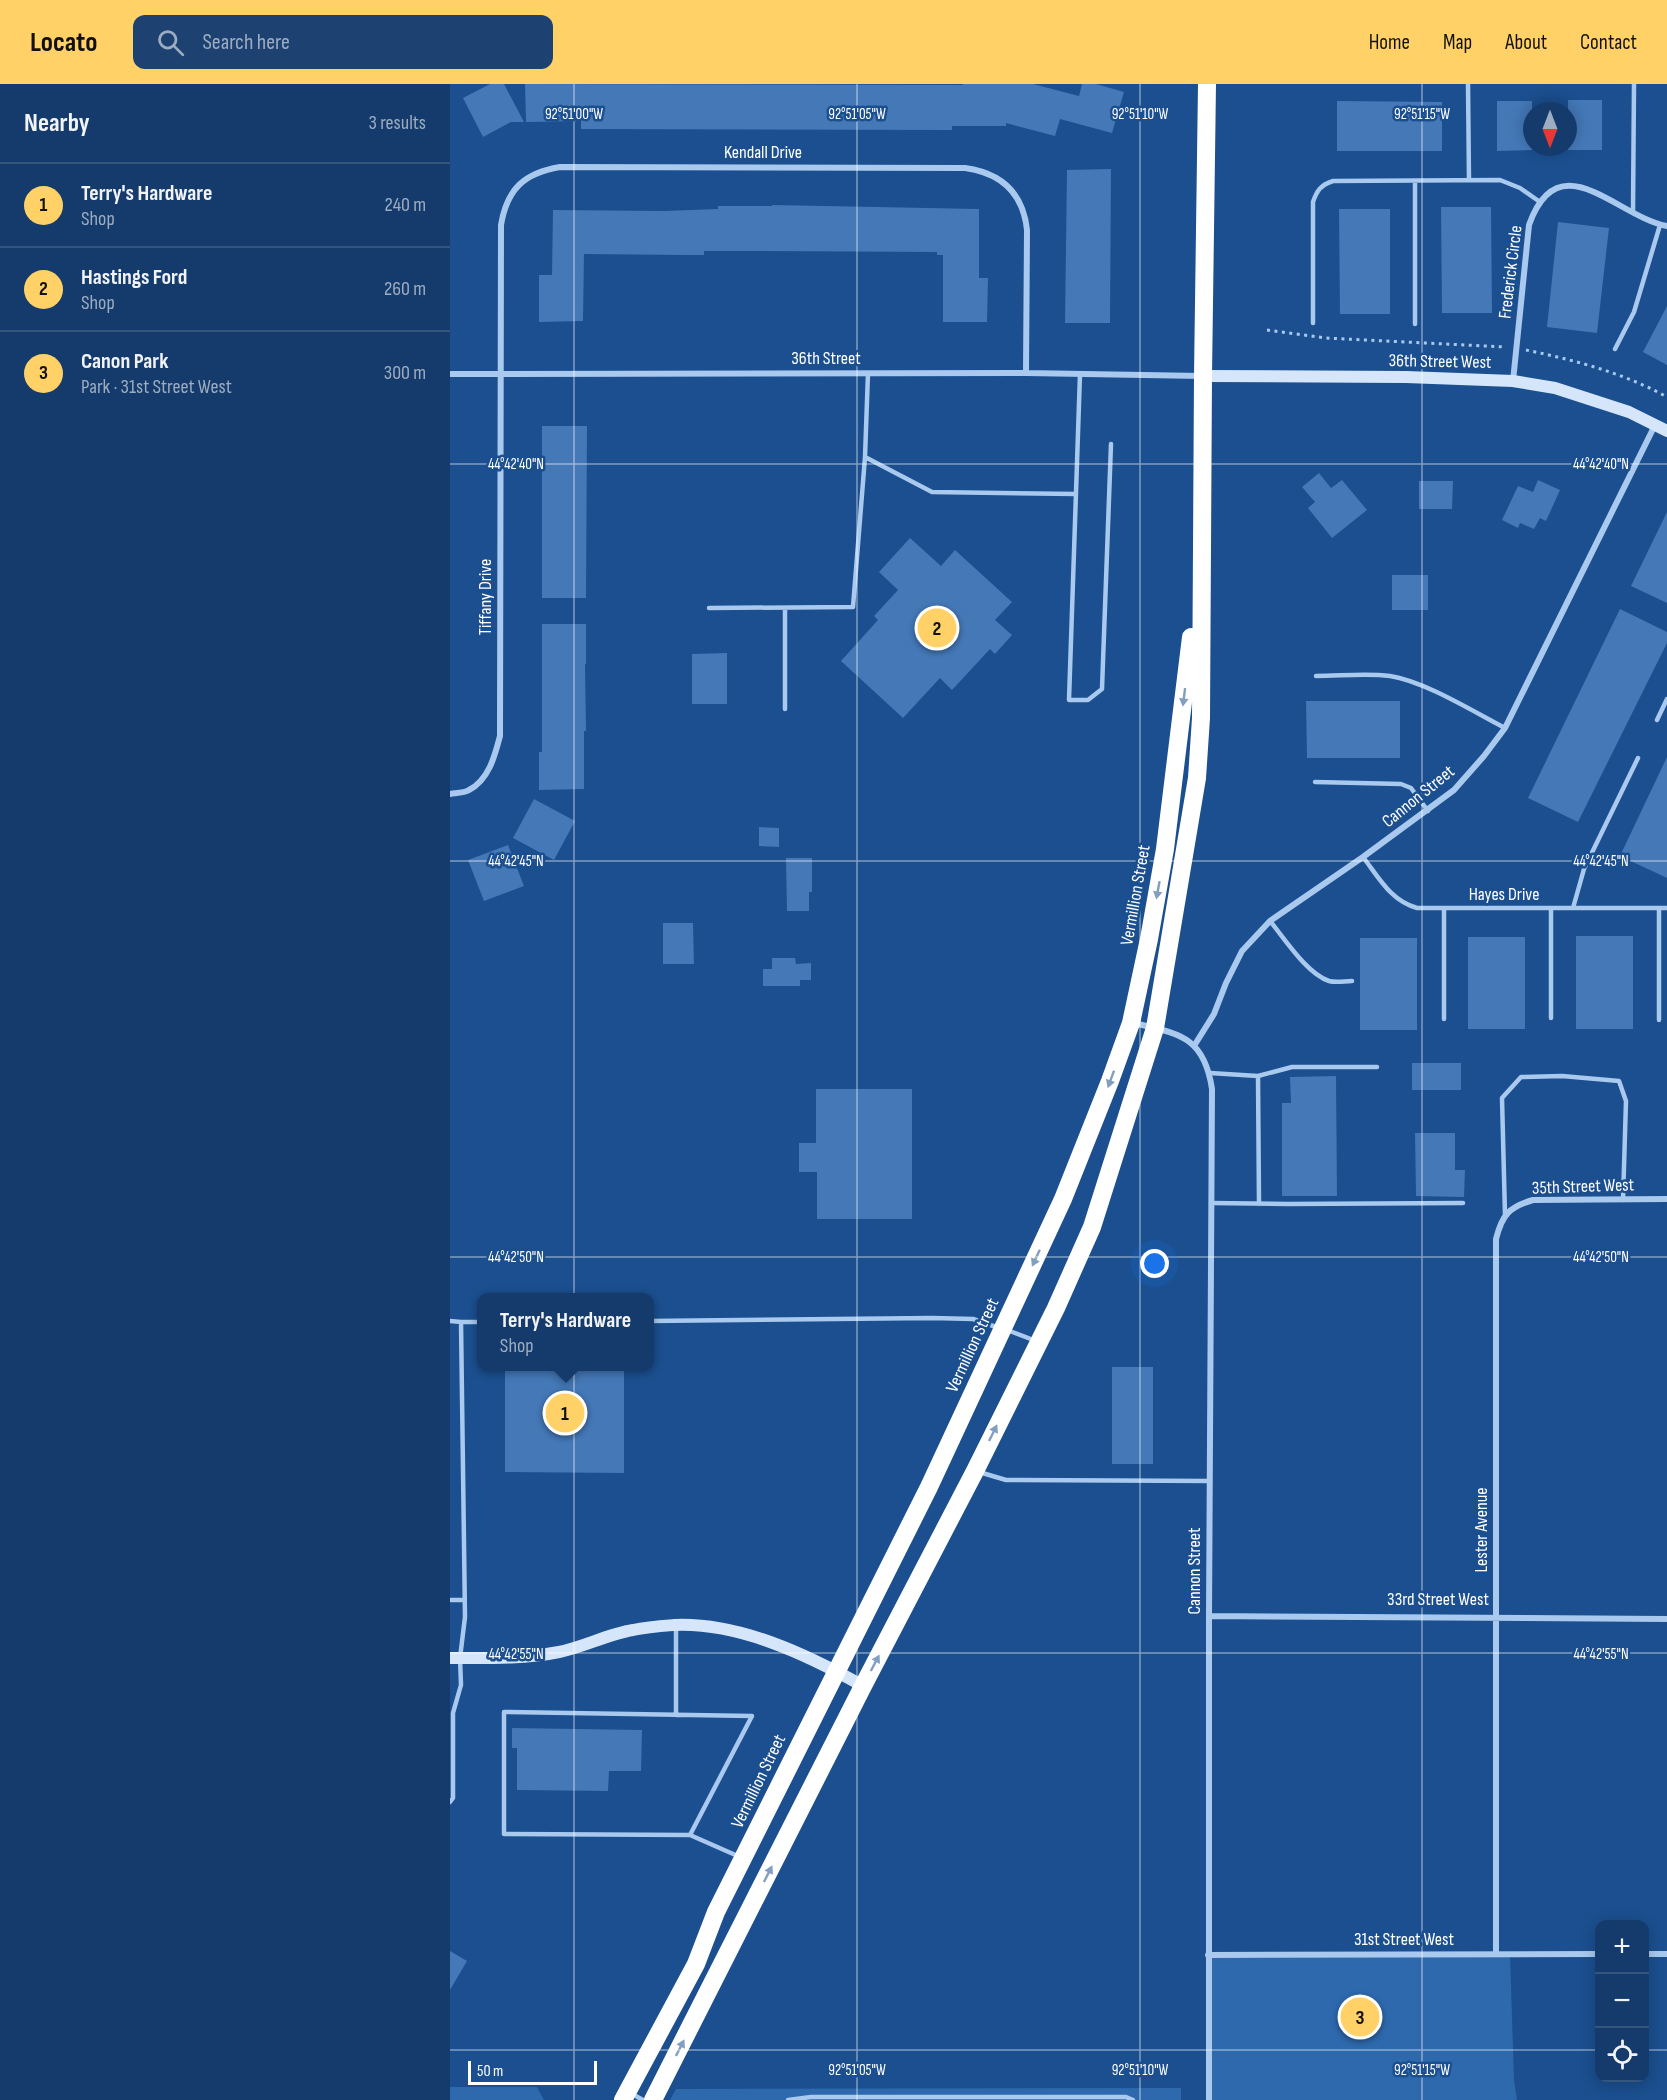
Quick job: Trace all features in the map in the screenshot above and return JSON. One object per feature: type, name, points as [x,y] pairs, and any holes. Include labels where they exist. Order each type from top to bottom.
[{"type":"highway","name":"Vermillion Street","points":[[653,2100],[1056,1308],[1092,1227],[1155,1028],[1197,778],[1201,718],[1207,84]]},
{"type":"highway","name":"Vermillion Street","points":[[631,2097],[696,1964],[716,1912],[929,1487],[1003,1329],[1063,1199],[1131,1023],[1165,849],[1201,555]]},
{"type":"street","name":"Kendall Drive","points":[[501,374],[501,225],[503,214],[507,201],[530,175],[543,169],[560,166],[965,168],[980,170],[996,177],[1008,186],[1026,214],[1026,373]]},
{"type":"street","points":[[1540,202],[1547,194],[1561,187],[1579,186],[1597,192],[1633,212],[1664,225]]},
{"type":"street","name":"Frederick Circle","points":[[1513,381],[1529,225],[1540,202]]},
{"type":"street","name":"36th Street","points":[[450,374],[1026,373],[1203,376]]},
{"type":"street","name":"Tiffany Drive","points":[[450,794],[469,790],[485,777],[500,736],[501,374]]},
{"type":"street","name":"36th Street West","points":[[1203,376],[1407,377],[1513,381],[1555,388],[1629,412],[1667,431]]},
{"type":"street","name":"Cannon Street","points":[[1209,2100],[1209,1481],[1212,1089],[1210,1073],[1205,1060],[1194,1046],[1214,1014],[1242,951],[1270,921],[1428,811],[1454,790],[1505,728],[1655,425]]},
{"type":"street","points":[[1131,1023],[1180,1036],[1194,1046]]},
{"type":"street","name":"35th Street West","points":[[1505,1215],[1516,1205],[1533,1200],[1667,1199]]},
{"type":"street","name":"Lester Avenue","points":[[1496,1954],[1496,1239],[1505,1215]]},
{"type":"street","name":"33rd Street West","points":[[1209,1616],[1667,1619]]},
{"type":"street","points":[[455,1658],[521,1657],[560,1652],[633,1630],[676,1625],[713,1628],[762,1638],[836,1671],[863,1686]]},
{"type":"street","name":"31st Street West","points":[[1208,1955],[1595,1954]]},
{"type":"street","points":[[1649,1954],[1667,1954]]},
{"type":"lane","points":[[1468,84],[1469,180]]},
{"type":"lane","points":[[1633,212],[1634,84]]},
{"type":"lane","points":[[1313,324],[1313,202],[1317,192],[1324,184],[1334,181],[1500,180],[1510,183],[1540,202]]},
{"type":"lane","points":[[1415,181],[1415,324]]},
{"type":"lane","points":[[1616,349],[1634,312],[1664,225]]},
{"type":"lane","points":[[709,608],[853,607],[865,457],[868,373]]},
{"type":"lane","points":[[1080,374],[1069,700],[1088,700],[1102,689],[1111,444]]},
{"type":"lane","points":[[865,457],[932,492],[1076,494]]},
{"type":"lane","points":[[785,608],[785,709]]},
{"type":"lane","points":[[1316,676],[1390,676],[1403,679],[1421,685],[1505,728]]},
{"type":"lane","points":[[1657,720],[1667,699]]},
{"type":"lane","points":[[1573,908],[1584,869],[1638,758]]},
{"type":"lane","points":[[1315,782],[1401,783],[1411,788],[1428,811]]},
{"type":"lane","name":"Hayes Drive","points":[[1363,857],[1392,896],[1405,905],[1417,908],[1667,908]]},
{"type":"lane","points":[[1444,908],[1444,1019]]},
{"type":"lane","points":[[1551,908],[1551,1018]]},
{"type":"lane","points":[[1659,908],[1659,1020]]},
{"type":"lane","points":[[1270,921],[1321,978],[1331,982],[1352,981]]},
{"type":"lane","points":[[1210,1073],[1258,1076],[1292,1067],[1377,1067]]},
{"type":"lane","points":[[1258,1076],[1259,1204]]},
{"type":"lane","points":[[1505,1215],[1502,1098],[1521,1077],[1562,1076],[1619,1081],[1626,1101],[1623,1200]]},
{"type":"lane","points":[[1211,1203],[1463,1203]]},
{"type":"lane","points":[[654,1321],[973,1319],[1037,1342]]},
{"type":"lane","points":[[450,1321],[477,1322]]},
{"type":"lane","points":[[450,1803],[453,1798],[452,1713],[462,1685],[455,1658],[464,1600],[461,1322]]},
{"type":"lane","points":[[975,1471],[1006,1480],[1209,1481]]},
{"type":"lane","points":[[450,1600],[464,1600]]},
{"type":"lane","points":[[676,1625],[676,1715]]},
{"type":"lane","points":[[690,1835],[752,1716],[504,1712],[504,1834],[690,1835],[743,1858]]},
{"type":"lane","points":[[788,2100],[811,2097],[1126,2097],[1133,2100]]},
{"type":"path","points":[[1268,330],[1326,338],[1516,348],[1607,370],[1667,397]]},
{"type":"shaded area","points":[[1510,1954],[1514,2080],[1517,2100],[1209,2100],[1208,1955]]},
{"type":"shaded area","points":[[450,2087],[537,2087],[544,2100],[450,2100]]},
{"type":"shaded area","points":[[1181,2088],[1181,2100],[670,2100],[676,2089]]},
{"type":"building","points":[[490,84],[504,84],[524,122],[511,122],[483,137],[463,98]]},
{"type":"building","points":[[525,84],[1033,84],[1079,96],[1082,84],[1096,84],[1124,92],[1112,133],[1060,119],[1055,136],[1006,123],[1006,126],[952,126],[952,130],[581,129],[581,121],[526,122]]},
{"type":"building","points":[[1568,100],[1602,100],[1602,150],[1577,150],[1577,102],[1568,102]]},
{"type":"building","points":[[1337,101],[1442,102],[1442,151],[1337,151]]},
{"type":"building","points":[[1497,101],[1532,101],[1523,102],[1523,150],[1497,151]]},
{"type":"building","points":[[1111,169],[1110,323],[1065,323],[1067,170]]},
{"type":"building","points":[[718,206],[979,209],[979,278],[988,278],[987,322],[943,322],[943,255],[937,255],[937,252],[704,251],[704,255],[584,254],[583,321],[539,322],[539,275],[552,275],[553,210],[664,211],[718,209]]},
{"type":"building","points":[[1441,207],[1491,207],[1492,313],[1442,313]]},
{"type":"building","points":[[1339,209],[1390,209],[1390,314],[1340,314]]},
{"type":"building","points":[[1558,222],[1609,228],[1597,333],[1547,327]]},
{"type":"building","points":[[1667,306],[1667,365],[1643,352]]},
{"type":"building","points":[[542,426],[587,426],[586,598],[542,598]]},
{"type":"building","points":[[1319,473],[1331,488],[1342,480],[1367,510],[1332,538],[1308,508],[1315,502],[1302,487]]},
{"type":"building","points":[[1538,480],[1560,490],[1546,521],[1540,518],[1534,529],[1520,523],[1518,528],[1502,520],[1518,486],[1533,492]]},
{"type":"building","points":[[1419,481],[1453,481],[1452,509],[1419,509]]},
{"type":"building","points":[[1667,512],[1667,603],[1631,586]]},
{"type":"building","points":[[910,538],[941,566],[955,550],[1012,602],[995,620],[1012,635],[995,654],[990,649],[952,690],[940,678],[903,718],[841,661],[878,620],[874,616],[898,590],[879,572]]},
{"type":"building","points":[[1392,575],[1428,575],[1428,610],[1392,610]]},
{"type":"building","points":[[1620,609],[1667,632],[1667,643],[1578,822],[1528,798]]},
{"type":"building","points":[[542,624],[586,624],[584,789],[539,790],[539,752],[542,752]]},
{"type":"building","points":[[727,653],[727,704],[692,704],[692,654]]},
{"type":"building","points":[[1306,701],[1400,701],[1400,758],[1307,758]]},
{"type":"building","points":[[1667,757],[1667,878],[1620,856]]},
{"type":"building","points":[[534,799],[575,821],[554,860],[513,838]]},
{"type":"building","points":[[759,827],[779,828],[779,847],[759,846]]},
{"type":"building","points":[[508,845],[524,886],[484,901],[468,860]]},
{"type":"building","points":[[786,858],[812,858],[812,892],[809,892],[809,911],[787,911]]},
{"type":"building","points":[[663,923],[693,923],[694,964],[663,964]]},
{"type":"building","points":[[1576,936],[1633,936],[1633,1029],[1576,1029]]},
{"type":"building","points":[[1468,937],[1525,937],[1525,1029],[1468,1029]]},
{"type":"building","points":[[1360,938],[1417,938],[1417,1030],[1360,1030]]},
{"type":"building","points":[[772,958],[795,958],[796,964],[811,963],[811,980],[800,980],[800,986],[763,986],[763,969],[772,969]]},
{"type":"building","points":[[1412,1063],[1461,1063],[1461,1090],[1412,1090]]},
{"type":"building","points":[[1336,1076],[1337,1196],[1282,1196],[1282,1103],[1291,1103],[1290,1077]]},
{"type":"building","points":[[816,1089],[912,1089],[912,1219],[817,1219],[817,1172],[799,1172],[799,1143],[816,1143]]},
{"type":"building","points":[[1415,1133],[1455,1133],[1455,1170],[1465,1170],[1464,1197],[1416,1196]]},
{"type":"building","points":[[1112,1367],[1153,1367],[1153,1464],[1112,1464]]},
{"type":"building","points":[[505,1371],[624,1371],[624,1473],[505,1472]]},
{"type":"building","points":[[512,1728],[642,1730],[641,1771],[609,1771],[608,1791],[517,1790],[517,1748],[512,1748]]},
{"type":"building","points":[[450,1951],[467,1961],[450,1990]]},
{"type":"place","name":"Hastings Ford","points":[[937,628]]},
{"type":"place","name":"Terry's Hardware","points":[[565,1413]]},
{"type":"place","name":"Canon Park","points":[[1360,2017]]}]
